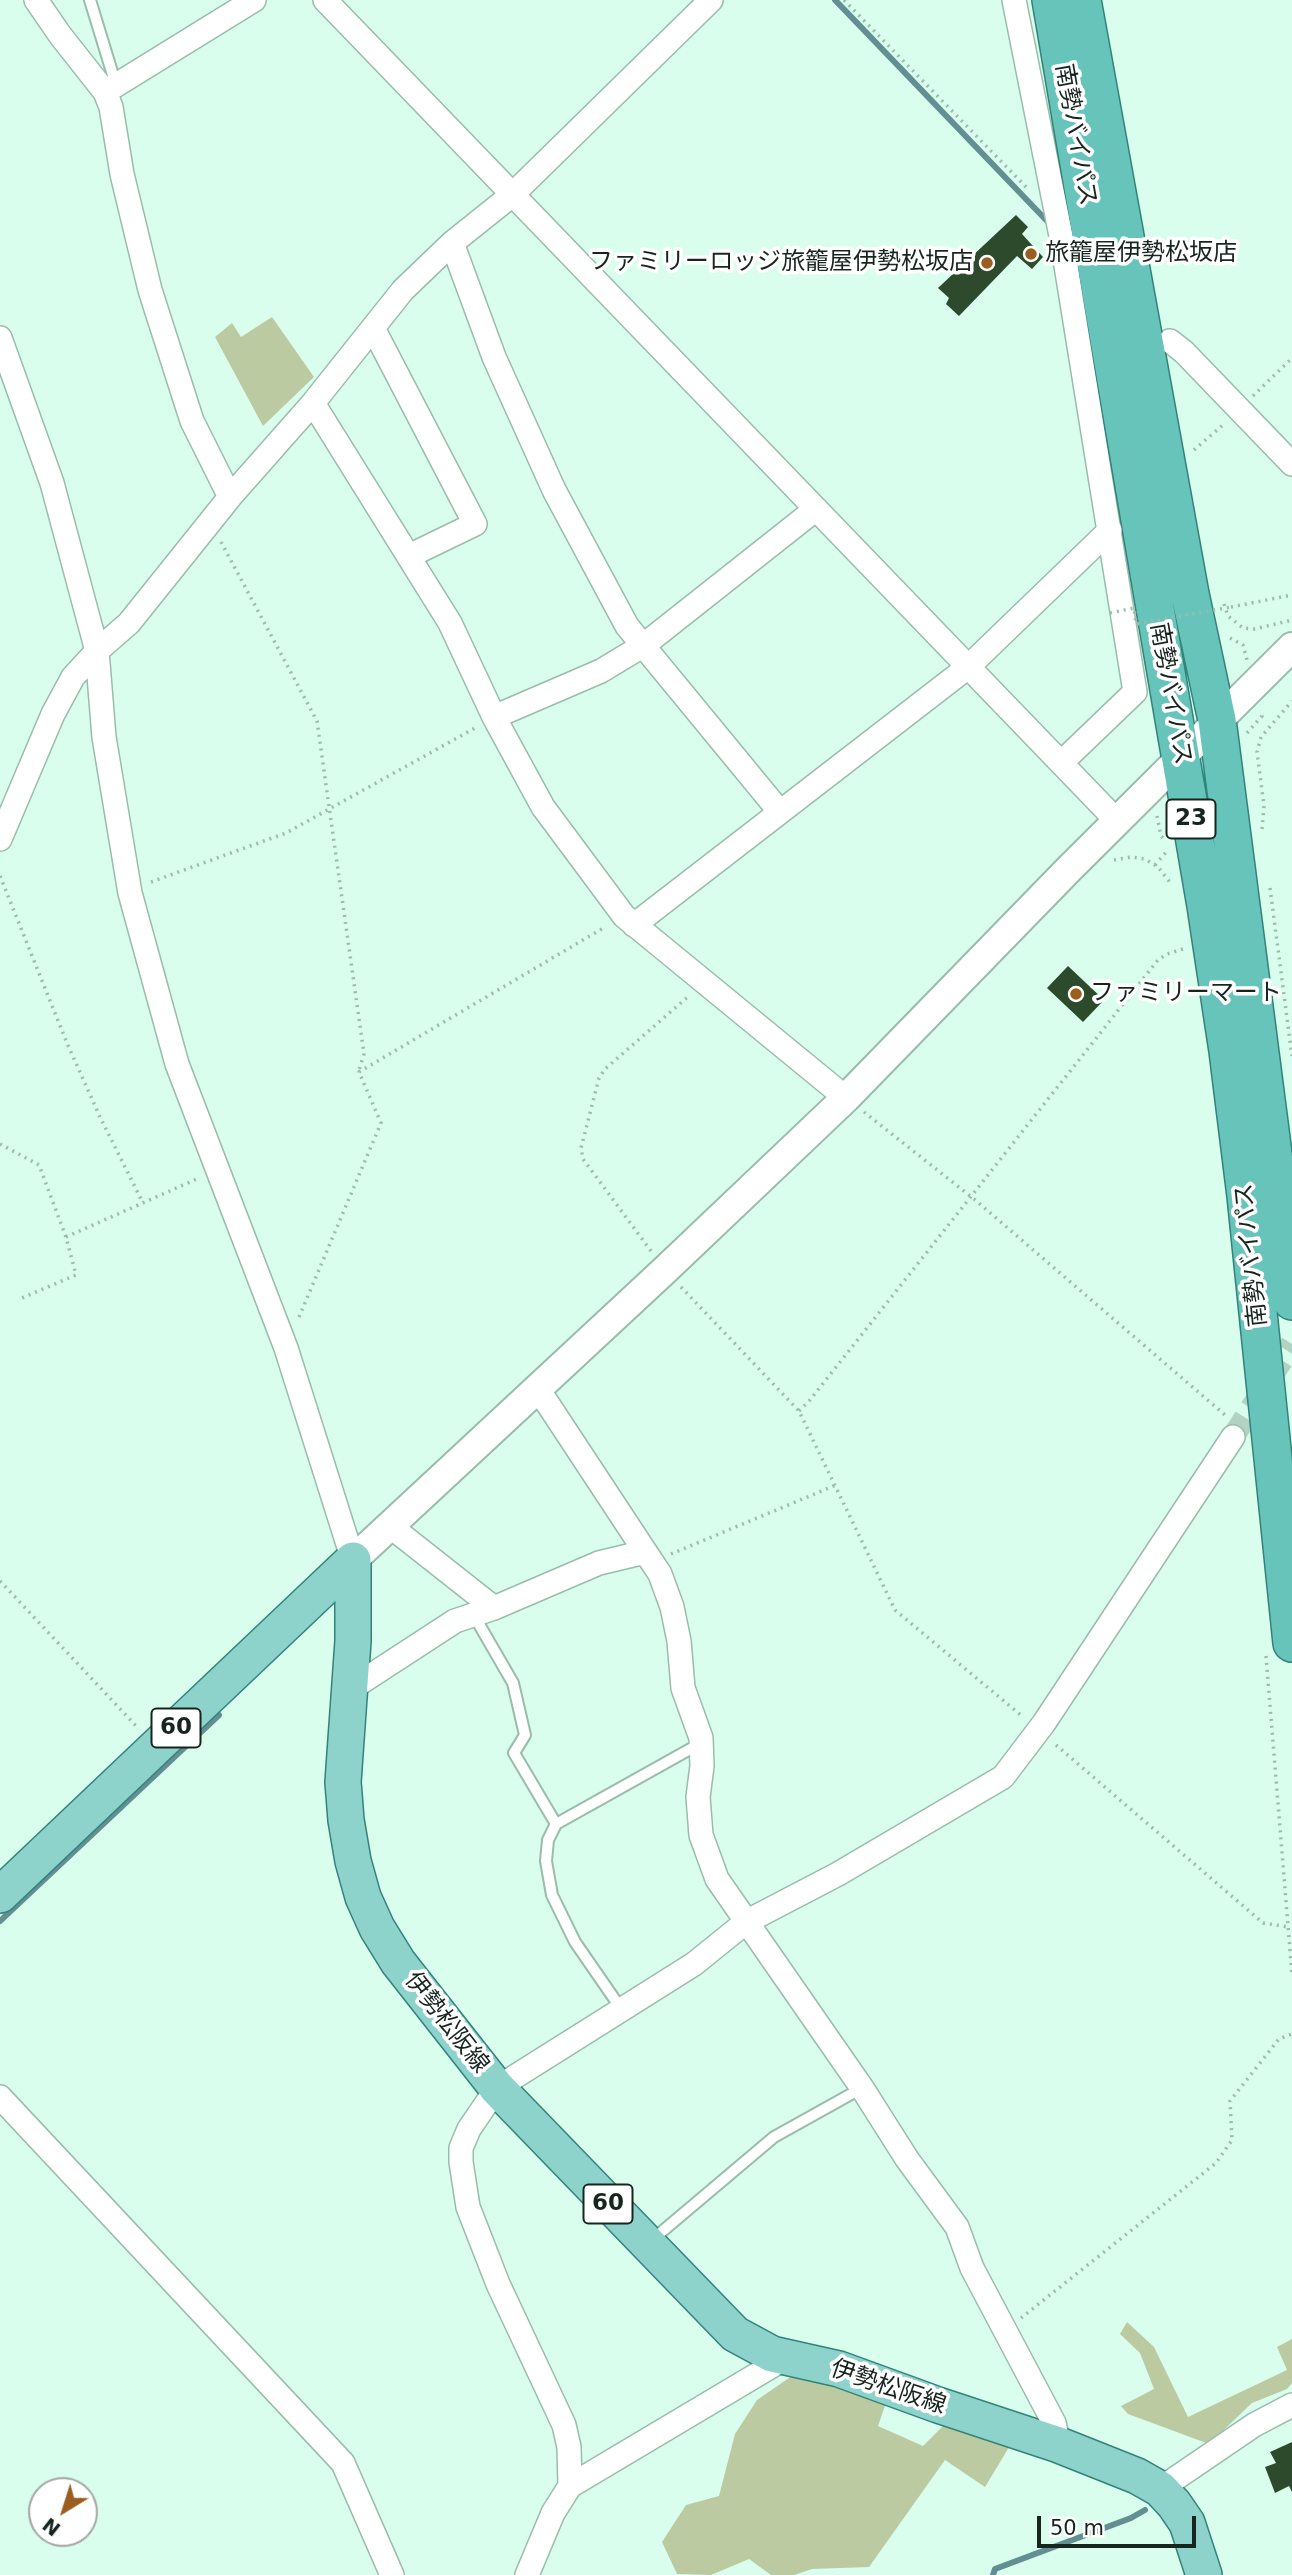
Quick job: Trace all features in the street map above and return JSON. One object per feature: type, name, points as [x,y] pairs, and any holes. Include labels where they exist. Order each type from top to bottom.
[{"type":"highway","name":"南勢バイパス","points":[[1051,0],[1228,1051],[1248,1223],[1279,1646]]},
{"type":"highway","name":"南勢バイパス","points":[[1082,0],[1190,594],[1217,720],[1292,1301]]},
{"type":"main road","name":"伊勢松阪線","points":[[352,1560],[353,1641],[343,1782],[350,1847],[363,1898],[398,1962],[497,2088],[734,2334],[756,2347],[785,2358],[839,2369],[937,2406],[1059,2445],[1137,2476],[1160,2489],[1187,2523],[1204,2575]]},
{"type":"main road","name":"60","points":[[0,1895],[352,1560]]},
{"type":"street","points":[[36,0],[60,35],[110,88],[122,174],[150,290],[192,421],[230,497]]},
{"type":"street","points":[[110,88],[254,0]]},
{"type":"street","points":[[325,0],[1117,821]]},
{"type":"street","points":[[0,839],[53,714],[73,677],[128,623],[230,497],[313,403],[403,290],[452,243],[512,195],[711,0]]},
{"type":"street","points":[[1014,0],[1062,241],[1136,692],[1061,763]]},
{"type":"street","points":[[452,243],[494,357],[554,490],[627,626],[779,812]]},
{"type":"street","points":[[373,328],[475,524],[409,556]]},
{"type":"street","points":[[0,338],[52,484],[97,651],[104,737],[130,892],[177,1064],[286,1348],[352,1560],[538,1389],[846,1098],[1068,870],[1292,647]]},
{"type":"street","points":[[1170,341],[1233,415],[1292,464]]},
{"type":"street","points":[[313,403],[450,622],[494,717],[543,807],[629,920],[846,1098]]},
{"type":"street","points":[[494,717],[601,671],[644,645],[816,509]]},
{"type":"street","points":[[629,920],[779,812],[968,667],[1110,530]]},
{"type":"street","points":[[538,1389],[635,1533],[660,1574],[673,1607],[683,1688],[701,1743],[698,1797],[701,1835],[717,1879],[862,2088],[907,2159],[957,2227],[972,2268],[1054,2423],[1059,2445]]},
{"type":"street","points":[[570,2486],[569,2447],[564,2425],[498,2284],[468,2207],[461,2148],[469,2129],[497,2088],[694,1964],[746,1923],[838,1874],[1003,1777],[1038,1731],[1233,1437]]},
{"type":"street","points":[[390,1526],[485,1611]]},
{"type":"street","points":[[349,1690],[455,1621],[599,1563],[649,1557]]},
{"type":"street","points":[[0,2097],[343,2463],[392,2575]]},
{"type":"street","points":[[527,2575],[553,2513],[570,2486],[785,2358]]},
{"type":"street","points":[[1160,2489],[1254,2425],[1292,2405]]},
{"type":"lane","points":[[90,0],[110,88]]},
{"type":"lane","points":[[485,1611],[480,1626],[513,1683],[525,1735],[514,1753],[556,1824]]},
{"type":"lane","points":[[622,2010],[575,1942],[552,1895],[546,1861],[548,1840],[556,1824],[701,1743]]},
{"type":"lane","points":[[647,2244],[774,2137],[862,2088]]},
{"type":"path","points":[[844,0],[1029,189]]},
{"type":"path","points":[[1191,453],[1292,358]]},
{"type":"path","points":[[210,522],[317,721],[364,1054],[359,1072],[381,1123],[286,1348]]},
{"type":"path","points":[[1111,613],[1134,608],[1136,624],[1292,595]]},
{"type":"path","points":[[1262,831],[1264,806],[1257,752],[1261,737],[1292,701]]},
{"type":"path","points":[[130,892],[286,833],[494,717]]},
{"type":"path","points":[[1068,870],[1131,857],[1145,859],[1158,867],[1175,889]]},
{"type":"path","points":[[0,876],[100,1118],[143,1203]]},
{"type":"path","points":[[1270,886],[1292,1056]]},
{"type":"path","points":[[359,1072],[629,920]]},
{"type":"path","points":[[799,1411],[1158,960],[1183,949],[1182,944]]},
{"type":"path","points":[[704,982],[605,1069],[600,1078],[581,1148],[583,1159],[665,1270],[799,1411],[895,1610],[1263,1923],[1289,1927]]},
{"type":"path","points":[[1285,995],[1292,1002]]},
{"type":"path","points":[[846,1098],[971,1196],[1225,1415],[1235,1413]]},
{"type":"path","points":[[0,1144],[39,1165],[66,1237],[76,1275],[22,1298]]},
{"type":"path","points":[[66,1237],[217,1170]]},
{"type":"path","points":[[649,1557],[836,1485]]},
{"type":"path","points":[[0,1581],[156,1747]]},
{"type":"path","points":[[1279,1646],[1292,1975]]},
{"type":"path","points":[[1006,2330],[1216,2163],[1232,2140],[1230,2101],[1279,2039],[1292,2034]]},
{"type":"green space","points":[[272,317],[314,377],[263,426],[215,337],[232,323],[241,337]]},
{"type":"green space","points":[[1127,2322],[1154,2347],[1188,2417],[1287,2370],[1277,2347],[1292,2339],[1292,2383],[1287,2389],[1252,2403],[1209,2444],[1128,2414],[1121,2406],[1154,2389],[1140,2353],[1120,2334]]},
{"type":"green space","points":[[802,2369],[889,2394],[878,2426],[923,2446],[950,2419],[1014,2439],[985,2487],[945,2460],[869,2567],[812,2569],[794,2575],[771,2575],[749,2559],[711,2575],[677,2574],[662,2542],[686,2505],[719,2496],[735,2434],[757,2400]]},
{"type":"building","name":"ファミリーロッジ旅籠屋伊勢松坂店","points":[[1016,215],[1028,227],[1022,234],[1043,257],[1032,269],[1017,256],[959,316],[946,304],[949,298],[938,288]]},
{"type":"building","name":"ファミリーマート","points":[[1068,966],[1104,1000],[1083,1022],[1047,988]]},
{"type":"building","points":[[1292,2442],[1292,2492],[1289,2486],[1275,2493],[1265,2467],[1276,2463],[1270,2452]]},
{"type":"waterway","points":[[835,0],[1048,222]]},
{"type":"waterway","points":[[0,1921],[219,1715]]},
{"type":"waterway","points":[[993,2575],[995,2569],[1131,2518],[1145,2510]]},
{"type":"tunnel","points":[[1233,1437],[1292,1344]]},
{"type":"place","name":"旅籠屋伊勢松坂店","points":[[1031,254]]},
{"type":"place","name":"ファミリーロッジ旅籠屋伊勢松坂店","points":[[987,263]]},
{"type":"place","name":"ファミリーマート","points":[[1076,994]]}]
